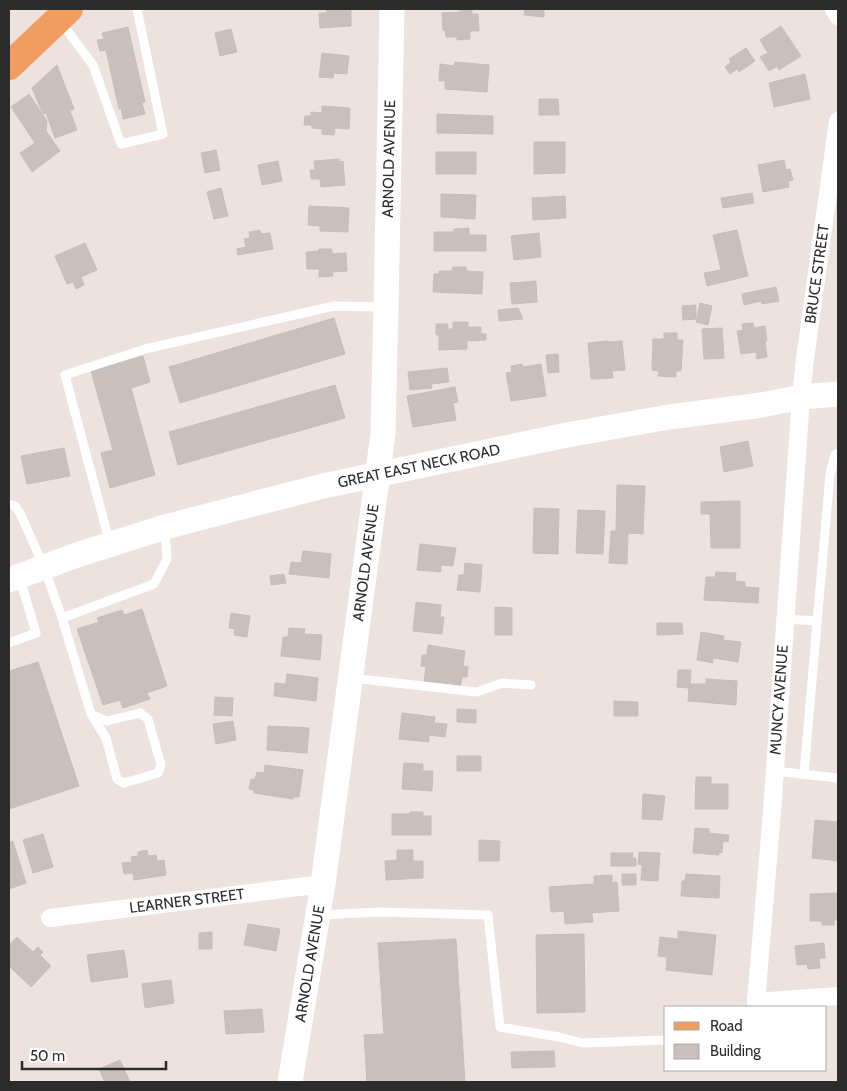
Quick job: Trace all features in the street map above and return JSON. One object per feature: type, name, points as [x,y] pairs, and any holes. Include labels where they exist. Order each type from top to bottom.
[{"type":"main road","points":[[9,66],[64,14]]},
{"type":"street","name":"ARNOLD AVENUE","points":[[290,1082],[323,884],[383,434],[392,9]]},
{"type":"street","points":[[834,9],[838,16]]},
{"type":"street","name":"BRUCE STREET","points":[[801,397],[838,121]]},
{"type":"street","name":"GREAT EAST NECK ROAD","points":[[14,578],[165,527],[323,486],[567,435],[762,405],[801,397],[838,394]]},
{"type":"street","name":"MUNCY AVENUE","points":[[801,397],[774,771],[753,1003],[838,996]]},
{"type":"street","name":"LEARNER STREET","points":[[50,918],[323,884]]},
{"type":"lane","points":[[64,14],[93,65],[120,144],[163,134],[137,9]]},
{"type":"lane","points":[[110,544],[65,375],[145,349],[334,306],[386,306]]},
{"type":"lane","points":[[804,773],[830,474],[837,454]]},
{"type":"lane","points":[[9,504],[15,506],[20,513],[44,567],[62,618],[91,714],[106,738],[117,780],[124,783],[158,773],[161,766],[148,719],[140,713],[107,721],[91,714]]},
{"type":"lane","points":[[62,618],[154,584],[167,559],[165,527]]},
{"type":"lane","points":[[9,643],[36,633],[14,578]]},
{"type":"lane","points":[[785,619],[817,621]]},
{"type":"lane","points":[[351,678],[476,692],[502,683],[531,685]]},
{"type":"lane","points":[[774,771],[838,778]]},
{"type":"lane","points":[[318,915],[379,912],[488,915],[500,1027],[583,1043],[664,1040]]},
{"type":"building","points":[[326,9],[351,9],[351,26],[320,28],[319,13],[327,13]]},
{"type":"building","points":[[472,9],[472,14],[478,14],[479,31],[470,31],[470,39],[457,40],[457,37],[446,37],[445,30],[443,30],[442,13]]},
{"type":"building","points":[[525,9],[544,9],[544,17],[524,15]]},
{"type":"building","points":[[781,26],[801,56],[779,70],[777,66],[769,71],[760,57],[768,53],[760,40]]},
{"type":"building","points":[[128,27],[145,102],[142,103],[145,114],[123,119],[106,50],[100,51],[97,40],[104,39],[102,33]]},
{"type":"building","points":[[231,29],[237,52],[220,56],[215,33]]},
{"type":"building","points":[[746,48],[755,61],[739,72],[737,69],[730,74],[725,67],[731,62],[729,59]]},
{"type":"building","points":[[322,53],[349,56],[347,74],[334,73],[333,78],[319,77]]},
{"type":"building","points":[[455,62],[489,65],[487,92],[445,89],[445,81],[439,81],[440,64],[454,66]]},
{"type":"building","points":[[57,65],[74,109],[70,111],[77,130],[55,138],[46,113],[43,114],[32,88]]},
{"type":"building","points":[[805,74],[810,99],[774,107],[769,83]]},
{"type":"building","points":[[29,94],[47,121],[46,131],[60,151],[32,172],[20,153],[35,143],[11,107]]},
{"type":"building","points":[[539,99],[558,99],[559,115],[539,115]]},
{"type":"building","points":[[322,106],[350,108],[349,129],[335,128],[334,135],[322,134],[322,129],[312,128],[312,125],[304,125],[305,116],[311,116],[311,112],[322,113]]},
{"type":"building","points":[[437,114],[493,116],[493,134],[437,133]]},
{"type":"building","points":[[534,142],[565,142],[565,173],[534,174]]},
{"type":"building","points":[[216,150],[220,170],[205,173],[201,153]]},
{"type":"building","points":[[436,152],[476,152],[476,174],[436,174]]},
{"type":"building","points":[[339,159],[339,162],[343,161],[345,185],[321,187],[320,179],[311,179],[310,170],[315,170],[314,161]]},
{"type":"building","points":[[784,160],[786,170],[790,169],[793,180],[788,181],[789,187],[763,192],[758,165]]},
{"type":"building","points":[[278,161],[282,181],[262,185],[258,165]]},
{"type":"building","points":[[221,188],[228,216],[214,219],[207,192]]},
{"type":"building","points":[[752,193],[754,203],[723,208],[721,198]]},
{"type":"building","points":[[441,194],[476,195],[475,219],[441,217]]},
{"type":"building","points":[[565,196],[566,218],[533,220],[532,198]]},
{"type":"building","points":[[309,206],[349,208],[348,232],[320,231],[320,226],[308,225]]},
{"type":"building","points":[[469,228],[469,235],[486,235],[486,251],[434,251],[434,232],[454,232],[454,229]]},
{"type":"building","points":[[260,230],[261,234],[270,233],[273,249],[238,255],[237,249],[246,247],[244,239],[250,238],[249,232]]},
{"type":"building","points":[[737,230],[748,276],[707,286],[704,273],[721,270],[713,235]]},
{"type":"building","points":[[539,233],[541,257],[514,260],[511,236]]},
{"type":"building","points":[[85,243],[97,270],[81,277],[84,285],[76,289],[73,282],[67,284],[55,256]]},
{"type":"building","points":[[319,249],[332,249],[332,254],[346,253],[347,271],[332,272],[333,276],[319,277],[319,269],[307,269],[306,252],[318,251]]},
{"type":"building","points":[[453,267],[466,267],[466,271],[483,272],[482,294],[433,292],[434,274],[439,274],[439,271],[452,271]]},
{"type":"building","points":[[536,281],[537,302],[512,304],[510,283]]},
{"type":"building","points":[[776,287],[779,301],[762,304],[761,301],[744,305],[742,294]]},
{"type":"building","points":[[700,303],[712,306],[708,325],[696,322]]},
{"type":"building","points":[[696,305],[696,319],[683,320],[682,306]]},
{"type":"building","points":[[518,308],[523,319],[499,321],[498,310]]},
{"type":"building","points":[[334,318],[345,354],[180,403],[169,367]]},
{"type":"building","points":[[453,322],[468,322],[468,327],[481,327],[481,334],[486,334],[486,340],[467,341],[467,349],[439,350],[439,335],[436,335],[436,324],[448,324],[448,329],[453,329]]},
{"type":"building","points":[[753,323],[754,328],[765,326],[767,357],[757,359],[756,352],[741,354],[737,331],[743,330],[742,324]]},
{"type":"building","points":[[722,328],[724,358],[704,359],[702,329]]},
{"type":"building","points":[[664,333],[677,333],[677,340],[683,340],[681,371],[676,371],[676,377],[658,376],[659,371],[652,370],[653,339],[664,339]]},
{"type":"building","points":[[622,341],[625,370],[612,371],[613,378],[591,379],[588,343]]},
{"type":"building","points":[[558,354],[559,372],[548,373],[546,355]]},
{"type":"building","points":[[143,356],[150,382],[131,388],[155,475],[110,488],[101,453],[113,450],[91,371]]},
{"type":"building","points":[[522,364],[523,367],[541,364],[546,396],[511,401],[506,373],[512,372],[511,366]]},
{"type":"building","points":[[447,368],[449,382],[431,384],[432,388],[410,390],[408,372]]},
{"type":"building","points":[[335,385],[345,418],[178,465],[169,432]]},
{"type":"building","points":[[455,387],[458,402],[453,403],[456,420],[413,427],[407,396]]},
{"type":"building","points":[[748,441],[753,466],[724,472],[720,447]]},
{"type":"building","points":[[64,448],[70,476],[27,484],[21,456]]},
{"type":"building","points":[[617,485],[645,486],[643,534],[628,533],[627,564],[609,563],[611,531],[616,531]]},
{"type":"building","points":[[740,501],[740,548],[711,548],[710,514],[701,514],[701,502]]},
{"type":"building","points":[[534,508],[559,509],[558,554],[533,553]]},
{"type":"building","points":[[578,510],[605,511],[603,554],[576,553]]},
{"type":"building","points":[[420,544],[456,548],[453,566],[441,565],[441,572],[417,570]]},
{"type":"building","points":[[303,551],[331,554],[329,578],[289,574],[291,562],[301,563]]},
{"type":"building","points":[[465,563],[482,565],[480,592],[457,590],[459,575],[464,575]]},
{"type":"building","points":[[716,572],[736,573],[735,581],[745,582],[745,587],[759,588],[758,603],[704,600],[706,577],[715,577]]},
{"type":"building","points":[[284,574],[286,583],[271,585],[270,576]]},
{"type":"building","points":[[416,602],[441,605],[440,617],[444,617],[442,634],[413,631]]},
{"type":"building","points":[[495,607],[512,608],[512,635],[495,635]]},
{"type":"building","points":[[142,609],[167,686],[147,693],[150,699],[123,708],[120,700],[103,705],[77,629],[99,622],[97,618],[122,610],[124,615]]},
{"type":"building","points":[[231,613],[250,616],[247,637],[234,635],[235,629],[229,628]]},
{"type":"building","points":[[657,623],[682,623],[683,634],[657,635]]},
{"type":"building","points":[[289,628],[305,629],[304,634],[322,635],[320,660],[281,656],[283,637],[288,637]]},
{"type":"building","points":[[701,632],[724,636],[723,640],[741,642],[738,662],[713,658],[713,663],[697,660]]},
{"type":"building","points":[[428,645],[465,651],[463,666],[468,667],[467,677],[462,677],[460,688],[424,682],[426,667],[421,666],[422,655],[427,655]]},
{"type":"building","points":[[38,662],[79,786],[9,809],[9,671]]},
{"type":"building","points":[[678,670],[691,670],[690,684],[706,684],[706,679],[737,681],[736,705],[688,701],[689,688],[677,687]]},
{"type":"building","points":[[287,674],[318,678],[316,701],[274,696],[275,683],[286,684]]},
{"type":"building","points":[[215,697],[233,698],[232,716],[214,715]]},
{"type":"building","points":[[614,701],[638,702],[638,716],[614,716]]},
{"type":"building","points":[[457,709],[476,710],[476,723],[457,722]]},
{"type":"building","points":[[402,713],[435,717],[434,723],[447,724],[445,737],[429,735],[429,742],[399,739]]},
{"type":"building","points":[[233,721],[236,740],[216,744],[213,724]]},
{"type":"building","points":[[268,726],[309,728],[307,753],[267,750]]},
{"type":"building","points":[[457,756],[481,756],[481,771],[457,771]]},
{"type":"building","points":[[404,763],[423,764],[423,771],[433,771],[432,791],[402,789]]},
{"type":"building","points":[[265,765],[303,770],[299,797],[293,797],[293,799],[254,793],[254,790],[249,789],[251,779],[255,779],[257,772],[264,773]]},
{"type":"building","points":[[696,777],[711,777],[711,784],[728,784],[728,809],[695,809]]},
{"type":"building","points":[[643,794],[665,796],[662,820],[642,819]]},
{"type":"building","points":[[410,812],[423,812],[423,816],[431,816],[431,835],[392,835],[392,814],[410,814]]},
{"type":"building","points":[[815,820],[838,822],[838,861],[812,858]]},
{"type":"building","points":[[695,828],[709,829],[709,833],[729,835],[728,842],[723,841],[722,853],[719,852],[719,855],[693,853]]},
{"type":"building","points":[[43,834],[53,867],[33,873],[23,840]]},
{"type":"building","points":[[479,840],[500,841],[499,861],[479,861]]},
{"type":"building","points":[[13,841],[26,883],[9,889],[9,843]]},
{"type":"building","points":[[147,850],[148,856],[156,855],[157,861],[164,860],[166,875],[134,880],[133,873],[124,874],[122,863],[132,862],[131,857],[138,856],[138,852]]},
{"type":"building","points":[[397,850],[413,850],[413,861],[423,861],[423,878],[386,880],[385,861],[397,860]]},
{"type":"building","points":[[639,852],[660,853],[658,881],[641,880],[642,865],[638,864]]},
{"type":"building","points":[[611,853],[633,853],[632,858],[636,858],[636,866],[611,866]]},
{"type":"building","points":[[622,874],[636,874],[636,885],[622,885]]},
{"type":"building","points":[[686,874],[720,876],[719,898],[681,896],[682,881],[685,881]]},
{"type":"building","points":[[612,875],[612,883],[617,882],[619,911],[592,913],[593,922],[565,924],[564,911],[551,912],[549,887],[594,884],[594,876]]},
{"type":"building","points":[[838,893],[838,920],[834,920],[834,925],[822,925],[822,921],[810,921],[810,894]]},
{"type":"building","points":[[248,924],[280,929],[276,951],[244,945]]},
{"type":"building","points":[[678,931],[716,935],[712,975],[666,970],[667,957],[658,956],[660,937],[678,939]]},
{"type":"building","points":[[212,932],[212,949],[199,949],[199,933]]},
{"type":"building","points":[[584,934],[585,1012],[537,1013],[536,935]]},
{"type":"building","points":[[17,937],[33,952],[38,947],[43,952],[40,955],[51,966],[31,987],[9,966],[9,942],[10,944]]},
{"type":"building","points":[[456,939],[465,1082],[367,1082],[364,1035],[384,1034],[378,943]]},
{"type":"building","points":[[824,943],[825,958],[819,958],[820,968],[808,969],[807,964],[797,965],[795,946]]},
{"type":"building","points":[[124,950],[128,977],[91,982],[87,955]]},
{"type":"building","points":[[171,980],[174,1003],[145,1008],[142,984]]},
{"type":"building","points":[[262,1009],[264,1032],[226,1034],[224,1011]]},
{"type":"building","points":[[554,1051],[555,1067],[512,1068],[511,1052]]},
{"type":"building","points":[[120,1060],[130,1082],[105,1082],[99,1069]]}]
